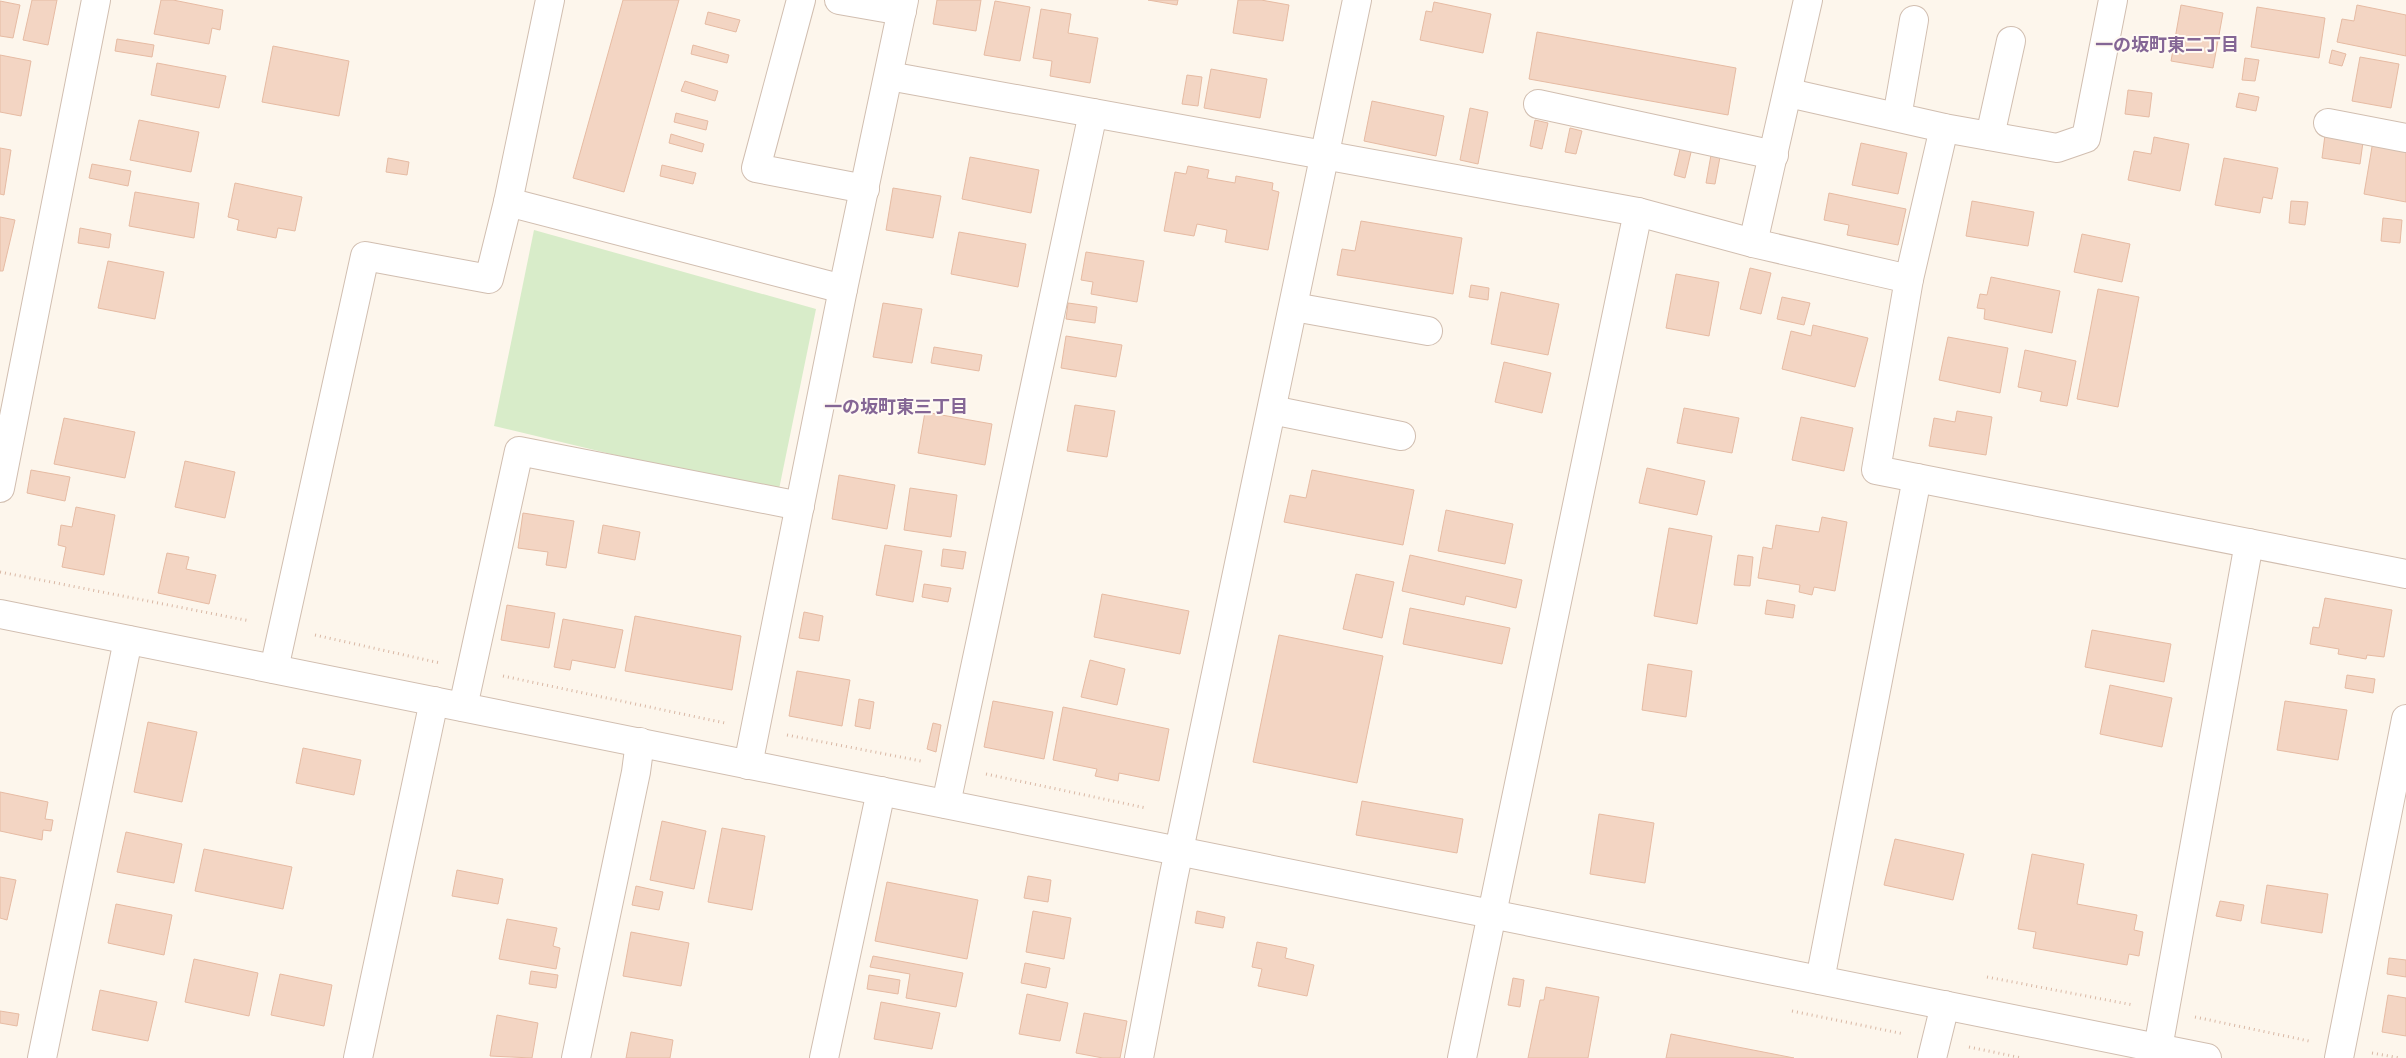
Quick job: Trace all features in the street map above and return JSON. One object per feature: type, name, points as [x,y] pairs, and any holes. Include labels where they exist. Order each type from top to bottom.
[{"type":"street","points":[[0,488],[96,0]]},
{"type":"street","points":[[274,669],[365,256],[489,279],[508,202],[550,0]]},
{"type":"street","points":[[801,0],[756,168],[865,189]]},
{"type":"street","points":[[748,764],[843,289],[903,5],[839,0]]},
{"type":"street","points":[[1139,1058],[1180,851],[1357,0]]},
{"type":"street","points":[[1753,243],[1789,93],[1808,0]]},
{"type":"street","points":[[1789,93],[1944,128],[2057,148],[2086,138],[2113,0]]},
{"type":"street","points":[[1897,117],[1914,20]]},
{"type":"street","points":[[1990,136],[2010,41]]},
{"type":"street","points":[[889,76],[1638,212],[1753,243],[1909,279]]},
{"type":"street","points":[[1538,104],[1774,155]]},
{"type":"street","points":[[946,804],[1093,113]]},
{"type":"street","points":[[2328,123],[2406,138]]},
{"type":"street","points":[[1944,128],[1909,279],[1876,470],[2406,574]]},
{"type":"street","points":[[508,202],[843,289]]},
{"type":"street","points":[[1462,1058],[1638,212]]},
{"type":"street","points":[[1294,307],[1428,331]]},
{"type":"street","points":[[1272,410],[1402,436]]},
{"type":"street","points":[[463,707],[520,451],[800,506]]},
{"type":"street","points":[[1820,980],[1917,478]]},
{"type":"street","points":[[2158,1048],[2250,542]]},
{"type":"street","points":[[0,614],[2207,1058]]},
{"type":"street","points":[[42,1058],[128,640]]},
{"type":"street","points":[[358,1058],[434,701]]},
{"type":"street","points":[[2339,1058],[2406,719]]},
{"type":"street","points":[[576,1058],[636,772],[640,742]]},
{"type":"street","points":[[824,1058],[880,791]]},
{"type":"street","points":[[1932,1058],[1946,1005]]},
{"type":"green space","points":[[534,230],[816,309],[778,494],[494,426]]},
{"type":"building","points":[[32,0],[57,0],[48,45],[23,40]]},
{"type":"building","points":[[161,0],[173,0],[223,10],[220,30],[212,28],[209,44],[154,34]]},
{"type":"building","points":[[623,0],[679,0],[624,192],[573,178]]},
{"type":"building","points":[[937,0],[981,0],[976,31],[933,24]]},
{"type":"building","points":[[1148,0],[1178,0],[1177,5]]},
{"type":"building","points":[[1238,0],[1261,0],[1289,5],[1283,41],[1233,33]]},
{"type":"building","points":[[0,1],[20,5],[13,38],[0,36]]},
{"type":"building","points":[[995,1],[1030,7],[1020,61],[984,55]]},
{"type":"building","points":[[1434,2],[1491,14],[1483,53],[1420,40],[1426,11],[1432,12]]},
{"type":"building","points":[[2181,5],[2223,13],[2213,68],[2171,61]]},
{"type":"building","points":[[2357,5],[2406,15],[2406,56],[2337,42],[2342,19],[2354,21]]},
{"type":"building","points":[[2257,7],[2325,18],[2319,58],[2251,47]]},
{"type":"building","points":[[1041,9],[1071,14],[1068,33],[1098,38],[1090,83],[1050,76],[1052,61],[1033,58]]},
{"type":"building","points":[[708,12],[740,20],[736,32],[705,24]]},
{"type":"building","points":[[1537,32],[1736,68],[1728,115],[1529,79]]},
{"type":"building","points":[[117,39],[154,45],[152,57],[115,51]]},
{"type":"building","points":[[693,45],[729,55],[727,63],[691,54]]},
{"type":"building","points":[[273,46],[349,61],[339,116],[262,102]]},
{"type":"building","points":[[2332,50],[2346,54],[2342,66],[2329,63]]},
{"type":"building","points":[[0,55],[31,61],[21,116],[0,112]]},
{"type":"building","points":[[2360,57],[2399,64],[2391,108],[2352,101]]},
{"type":"building","points":[[2245,58],[2259,60],[2255,81],[2242,80]]},
{"type":"building","points":[[157,63],[226,76],[219,108],[151,95]]},
{"type":"building","points":[[1211,69],[1267,79],[1260,118],[1204,108]]},
{"type":"building","points":[[1187,75],[1202,77],[1198,106],[1182,104]]},
{"type":"building","points":[[685,81],[718,91],[715,101],[681,91]]},
{"type":"building","points":[[2128,90],[2152,93],[2149,117],[2125,114]]},
{"type":"building","points":[[2239,93],[2259,97],[2256,111],[2236,107]]},
{"type":"building","points":[[1372,101],[1444,116],[1436,156],[1364,141]]},
{"type":"building","points":[[1470,108],[1488,112],[1478,164],[1460,160]]},
{"type":"building","points":[[676,113],[708,121],[706,130],[674,122]]},
{"type":"building","points":[[139,120],[199,132],[191,172],[130,160]]},
{"type":"building","points":[[1535,120],[1548,123],[1542,149],[1530,146]]},
{"type":"building","points":[[1570,128],[1582,131],[1576,154],[1565,152]]},
{"type":"building","points":[[671,134],[704,144],[702,152],[669,143]]},
{"type":"building","points":[[2325,135],[2363,142],[2360,164],[2322,158]]},
{"type":"building","points":[[2154,137],[2189,144],[2180,191],[2128,180],[2134,151],[2151,154]]},
{"type":"building","points":[[2373,141],[2406,147],[2406,202],[2364,194]]},
{"type":"building","points":[[1861,143],[1907,153],[1898,194],[1852,185]]},
{"type":"building","points":[[1681,145],[1692,148],[1685,178],[1674,175]]},
{"type":"building","points":[[0,148],[11,150],[4,195],[0,194]]},
{"type":"building","points":[[1711,155],[1720,157],[1715,184],[1706,183]]},
{"type":"building","points":[[970,157],[1039,170],[1031,213],[962,199]]},
{"type":"building","points":[[388,158],[409,162],[407,175],[386,172]]},
{"type":"building","points":[[2224,158],[2278,168],[2272,199],[2263,197],[2260,213],[2215,205]]},
{"type":"building","points":[[92,164],[131,171],[128,186],[89,178]]},
{"type":"building","points":[[662,165],[696,173],[693,184],[660,176]]},
{"type":"building","points":[[1188,166],[1209,170],[1207,178],[1235,183],[1236,176],[1273,183],[1272,190],[1279,192],[1268,250],[1225,242],[1227,230],[1197,224],[1194,236],[1164,231],[1175,172],[1186,174]]},
{"type":"building","points":[[235,183],[302,197],[295,231],[278,228],[276,238],[237,230],[239,220],[228,217]]},
{"type":"building","points":[[893,188],[941,196],[933,238],[886,230]]},
{"type":"building","points":[[135,192],[199,203],[194,238],[129,226]]},
{"type":"building","points":[[1829,193],[1906,209],[1898,245],[1847,235],[1849,225],[1824,220]]},
{"type":"building","points":[[1972,201],[2034,212],[2028,246],[1966,236]]},
{"type":"building","points":[[2291,201],[2308,202],[2305,225],[2289,223]]},
{"type":"building","points":[[0,217],[15,220],[3,271],[0,271]]},
{"type":"building","points":[[2383,218],[2402,220],[2400,243],[2381,241]]},
{"type":"building","points":[[1361,221],[1462,238],[1453,294],[1337,275],[1342,249],[1355,251]]},
{"type":"building","points":[[80,228],[111,234],[109,248],[78,243]]},
{"type":"building","points":[[959,232],[1026,244],[1018,287],[951,274]]},
{"type":"building","points":[[2082,234],[2130,244],[2122,282],[2074,272]]},
{"type":"building","points":[[1086,252],[1144,261],[1137,302],[1091,294],[1093,282],[1081,280]]},
{"type":"building","points":[[108,261],[164,272],[155,319],[98,308]]},
{"type":"building","points":[[1750,268],[1771,273],[1761,314],[1740,309]]},
{"type":"building","points":[[1676,274],[1719,282],[1709,336],[1666,328]]},
{"type":"building","points":[[1991,277],[2060,291],[2052,333],[1984,319],[1985,309],[1977,308],[1980,294],[1987,295]]},
{"type":"building","points":[[1471,285],[1489,288],[1488,300],[1469,297]]},
{"type":"building","points":[[2098,289],[2139,297],[2118,407],[2077,399]]},
{"type":"building","points":[[1501,292],[1559,304],[1548,355],[1491,344]]},
{"type":"building","points":[[1782,297],[1810,303],[1804,325],[1777,319]]},
{"type":"building","points":[[883,303],[922,309],[912,363],[873,357]]},
{"type":"building","points":[[1068,303],[1097,307],[1095,323],[1066,319]]},
{"type":"building","points":[[1813,325],[1868,338],[1855,387],[1782,369],[1791,331],[1811,336]]},
{"type":"building","points":[[1066,336],[1122,345],[1116,377],[1061,368]]},
{"type":"building","points":[[1948,337],[2008,348],[2000,393],[1939,380]]},
{"type":"building","points":[[934,347],[982,355],[979,371],[931,363]]},
{"type":"building","points":[[2025,350],[2076,361],[2067,406],[2040,401],[2042,392],[2018,387]]},
{"type":"building","points":[[1504,362],[1551,373],[1542,413],[1495,402]]},
{"type":"building","points":[[1075,405],[1115,411],[1107,457],[1067,451]]},
{"type":"building","points":[[1684,408],[1739,418],[1732,453],[1677,443]]},
{"type":"building","points":[[1957,411],[1992,417],[1986,455],[1929,446],[1934,418],[1955,422]]},
{"type":"building","points":[[925,412],[992,424],[985,465],[918,453]]},
{"type":"building","points":[[1801,417],[1853,428],[1844,471],[1792,460]]},
{"type":"building","points":[[64,418],[135,432],[125,478],[54,464]]},
{"type":"building","points":[[185,461],[235,472],[225,518],[175,507]]},
{"type":"building","points":[[1647,468],[1705,481],[1697,515],[1639,503]]},
{"type":"building","points":[[31,470],[70,477],[65,501],[27,493]]},
{"type":"building","points":[[1312,470],[1414,490],[1403,545],[1284,522],[1290,495],[1306,498]]},
{"type":"building","points":[[839,475],[895,485],[887,529],[832,519]]},
{"type":"building","points":[[910,488],[957,495],[951,537],[904,530]]},
{"type":"building","points":[[76,507],[115,515],[104,575],[62,567],[66,547],[58,545],[61,525],[72,527]]},
{"type":"building","points":[[1446,510],[1513,524],[1505,564],[1438,551]]},
{"type":"building","points":[[523,513],[574,521],[566,568],[546,565],[548,552],[518,548]]},
{"type":"building","points":[[1822,517],[1847,522],[1835,591],[1814,587],[1812,595],[1799,592],[1800,585],[1758,578],[1763,547],[1772,549],[1776,525],[1819,532]]},
{"type":"building","points":[[603,525],[640,532],[635,560],[598,553]]},
{"type":"building","points":[[1669,528],[1712,536],[1697,624],[1654,616]]},
{"type":"building","points":[[885,545],[922,551],[913,602],[876,595]]},
{"type":"building","points":[[943,549],[966,552],[963,569],[941,566]]},
{"type":"building","points":[[167,553],[189,557],[186,569],[216,575],[209,604],[158,593]]},
{"type":"building","points":[[1410,555],[1522,580],[1516,608],[1466,596],[1464,605],[1402,591]]},
{"type":"building","points":[[1738,555],[1753,557],[1750,586],[1734,585]]},
{"type":"building","points":[[1356,574],[1394,582],[1382,638],[1343,629]]},
{"type":"building","points":[[924,584],[951,588],[948,602],[922,597]]},
{"type":"building","points":[[1102,594],[1189,611],[1180,654],[1094,637]]},
{"type":"building","points":[[2325,598],[2392,610],[2384,657],[2367,655],[2366,659],[2338,654],[2339,649],[2310,644],[2313,627],[2319,628]]},
{"type":"building","points":[[1767,600],[1795,605],[1793,618],[1765,614]]},
{"type":"building","points":[[507,605],[555,613],[549,648],[501,640]]},
{"type":"building","points":[[1410,608],[1510,628],[1502,664],[1403,644]]},
{"type":"building","points":[[804,612],[823,616],[819,641],[799,638]]},
{"type":"building","points":[[635,616],[741,636],[732,690],[625,671]]},
{"type":"building","points":[[563,619],[623,630],[615,668],[572,660],[570,670],[554,667]]},
{"type":"building","points":[[2092,630],[2171,644],[2164,682],[2085,667]]},
{"type":"building","points":[[1279,635],[1383,656],[1357,783],[1253,762]]},
{"type":"building","points":[[1090,660],[1125,669],[1117,705],[1081,697]]},
{"type":"building","points":[[1648,664],[1692,671],[1686,717],[1642,710]]},
{"type":"building","points":[[797,671],[850,680],[842,726],[789,716]]},
{"type":"building","points":[[2347,675],[2375,679],[2373,693],[2345,688]]},
{"type":"building","points":[[2110,685],[2172,698],[2162,747],[2100,734]]},
{"type":"building","points":[[859,699],[874,702],[870,729],[855,726]]},
{"type":"building","points":[[993,701],[1053,712],[1044,759],[984,747]]},
{"type":"building","points":[[2285,701],[2347,710],[2338,760],[2277,750]]},
{"type":"building","points":[[1063,707],[1169,729],[1159,781],[1119,773],[1118,781],[1095,776],[1097,769],[1053,760]]},
{"type":"building","points":[[148,722],[197,732],[182,802],[134,792]]},
{"type":"building","points":[[933,723],[941,725],[936,752],[927,749]]},
{"type":"building","points":[[303,748],[361,760],[354,795],[296,783]]},
{"type":"building","points":[[0,792],[48,802],[45,819],[53,820],[51,831],[43,830],[42,840],[0,831]]},
{"type":"building","points":[[1362,801],[1463,819],[1457,853],[1356,835]]},
{"type":"building","points":[[1599,814],[1654,823],[1645,883],[1590,874]]},
{"type":"building","points":[[662,821],[706,831],[694,889],[650,880]]},
{"type":"building","points":[[722,828],[765,836],[752,910],[708,902]]},
{"type":"building","points":[[126,832],[182,844],[174,883],[117,872]]},
{"type":"building","points":[[1895,839],[1964,854],[1953,900],[1884,885]]},
{"type":"building","points":[[204,849],[292,867],[283,909],[195,891]]},
{"type":"building","points":[[2032,854],[2084,864],[2077,904],[2137,915],[2134,930],[2143,932],[2139,956],[2129,954],[2127,965],[2033,948],[2036,932],[2018,929]]},
{"type":"building","points":[[457,870],[503,879],[498,904],[452,896]]},
{"type":"building","points":[[1028,876],[1051,880],[1048,902],[1024,898]]},
{"type":"building","points":[[0,877],[16,880],[7,920],[0,918]]},
{"type":"building","points":[[887,882],[978,900],[967,959],[875,941]]},
{"type":"building","points":[[2267,885],[2328,894],[2322,933],[2261,923]]},
{"type":"building","points":[[636,886],[663,892],[659,910],[632,905]]},
{"type":"building","points":[[2220,901],[2244,905],[2241,921],[2216,916]]},
{"type":"building","points":[[116,904],[172,915],[164,955],[108,943]]},
{"type":"building","points":[[1033,911],[1071,918],[1064,959],[1026,952]]},
{"type":"building","points":[[1197,911],[1225,917],[1223,928],[1195,923]]},
{"type":"building","points":[[507,919],[557,928],[553,946],[560,948],[556,969],[499,959]]},
{"type":"building","points":[[631,932],[689,943],[681,986],[623,976]]},
{"type":"building","points":[[1257,942],[1287,948],[1285,958],[1314,965],[1307,996],[1258,986],[1262,969],[1252,967]]},
{"type":"building","points":[[873,956],[963,973],[956,1007],[906,998],[910,974],[870,967]]},
{"type":"building","points":[[2389,958],[2406,960],[2406,977],[2387,974]]},
{"type":"building","points":[[194,959],[258,973],[249,1016],[185,1002]]},
{"type":"building","points":[[1025,963],[1050,968],[1046,988],[1021,983]]},
{"type":"building","points":[[531,971],[558,975],[556,988],[529,984]]},
{"type":"building","points":[[280,974],[332,985],[324,1026],[271,1015]]},
{"type":"building","points":[[869,975],[900,980],[898,994],[867,989]]},
{"type":"building","points":[[1513,978],[1524,980],[1520,1007],[1508,1005]]},
{"type":"building","points":[[1546,987],[1599,997],[1588,1058],[1528,1058],[1540,1000],[1544,1000]]},
{"type":"building","points":[[100,990],[157,1002],[148,1041],[92,1030]]},
{"type":"building","points":[[1027,994],[1068,1003],[1060,1041],[1019,1034]]},
{"type":"building","points":[[2388,995],[2406,998],[2406,1036],[2382,1032]]},
{"type":"building","points":[[881,1002],[940,1013],[932,1049],[874,1039]]},
{"type":"building","points":[[0,1011],[19,1014],[17,1026],[0,1023]]},
{"type":"building","points":[[1084,1013],[1127,1021],[1120,1058],[1103,1058],[1076,1053]]},
{"type":"building","points":[[497,1015],[538,1023],[532,1058],[490,1056]]},
{"type":"building","points":[[631,1032],[673,1040],[670,1058],[626,1058]]},
{"type":"building","points":[[1671,1034],[1794,1058],[1666,1058]]},
{"type":"district","name":"一の坂町東二丁目","points":[[2167,45]]},
{"type":"district","name":"一の坂町東三丁目","points":[[896,407]]}]
